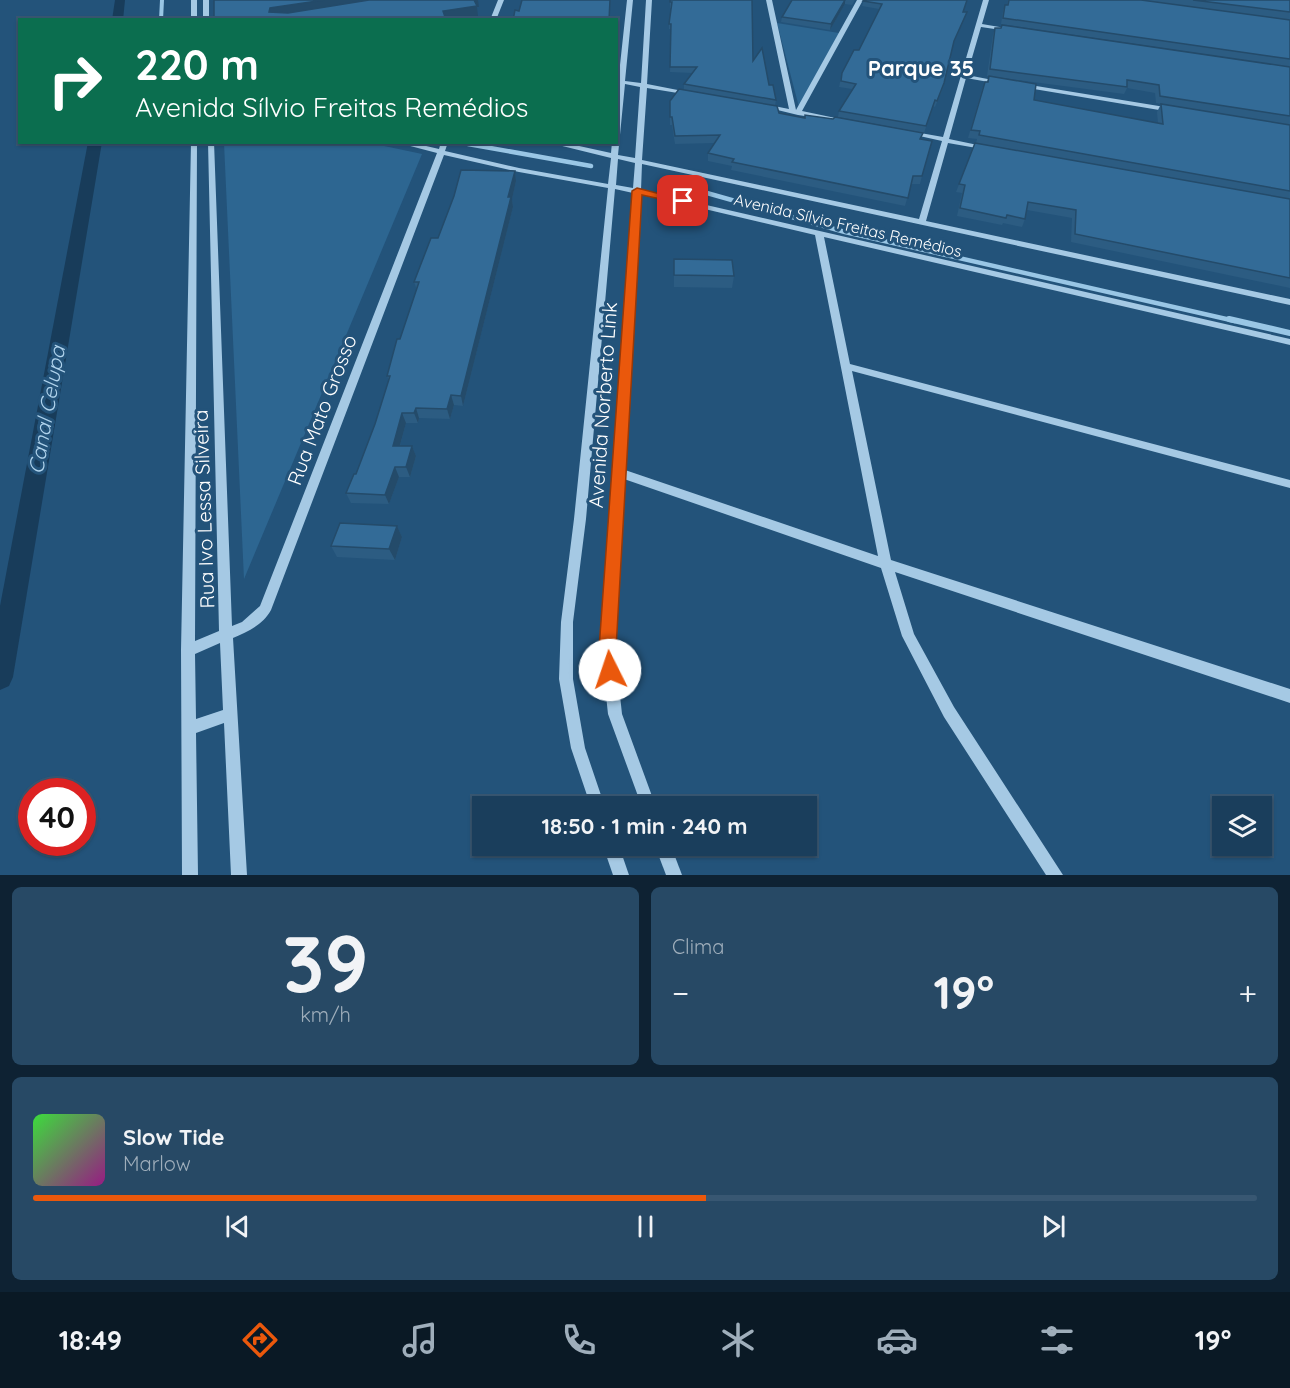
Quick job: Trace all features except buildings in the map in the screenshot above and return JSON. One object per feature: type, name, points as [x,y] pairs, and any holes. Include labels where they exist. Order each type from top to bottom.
[{"type":"street","points":[[194,0],[194,18]]},
{"type":"street","points":[[206,0],[206,18]]},
{"type":"street","points":[[494,18],[501,0]]},
{"type":"street","points":[[769,0],[795,112]]},
{"type":"street","points":[[795,112],[860,0]]},
{"type":"street","points":[[922,221],[986,0]]},
{"type":"street","points":[[629,1],[649,1]]},
{"type":"street","name":"Avenida Norberto Link","points":[[618,121],[629,1]]},
{"type":"street","name":"Avenida Norberto Link","points":[[645,796],[615,714],[608,649],[649,1]]},
{"type":"street","points":[[979,25],[1013,30]]},
{"type":"street","points":[[964,76],[1174,110]]},
{"type":"street","points":[[622,82],[701,95]]},
{"type":"street","points":[[758,105],[855,123]]},
{"type":"street","points":[[900,131],[992,148]]},
{"type":"street","name":"Rua Ivo Lessa Silveira","points":[[190,875],[188,650],[194,144]]},
{"type":"street","name":"Rua Ivo Lessa Silveira","points":[[211,144],[226,635],[239,875]]},
{"type":"street","name":"Avenida Sílvio Freitas Remédios","points":[[416,144],[443,147],[519,170],[612,185],[1290,342]]},
{"type":"street","name":"Avenida Sílvio Freitas Remédios","points":[[559,144],[1290,302]]},
{"type":"street","name":"Avenida Norberto Link","points":[[594,796],[578,748],[566,680],[567,645],[616,144]]},
{"type":"street","name":"Rua Mato Grosso","points":[[188,650],[247,626],[265,610],[443,147]]},
{"type":"street","points":[[819,234],[886,564],[908,636],[949,712],[1055,875]]},
{"type":"street","points":[[846,366],[1290,484]]},
{"type":"street","points":[[620,473],[886,564],[1290,696]]},
{"type":"street","points":[[188,729],[231,714]]},
{"type":"street","points":[[614,856],[621,875]]},
{"type":"street","points":[[667,856],[674,875]]},
{"type":"shaded area","points":[[777,23],[839,33],[799,107]]},
{"type":"shaded area","points":[[224,144],[375,144],[422,154],[244,579]]},
{"type":"waterway","name":"Canal Celupa","points":[[117,18],[120,0]]},
{"type":"waterway","points":[[161,18],[162,0]]},
{"type":"waterway","name":"Canal Celupa","points":[[0,677],[95,144]]},
{"type":"waterway","points":[[468,144],[591,166]]},
{"type":"waterway","points":[[675,184],[845,232],[1235,321]]},
{"type":"waterway","points":[[1229,319],[1290,333]]},
{"type":"district","name":"Parque 35","points":[[921,68]]},
{"type":"route","points":[[610,670],[608,649],[637,191],[683,201]]}]
